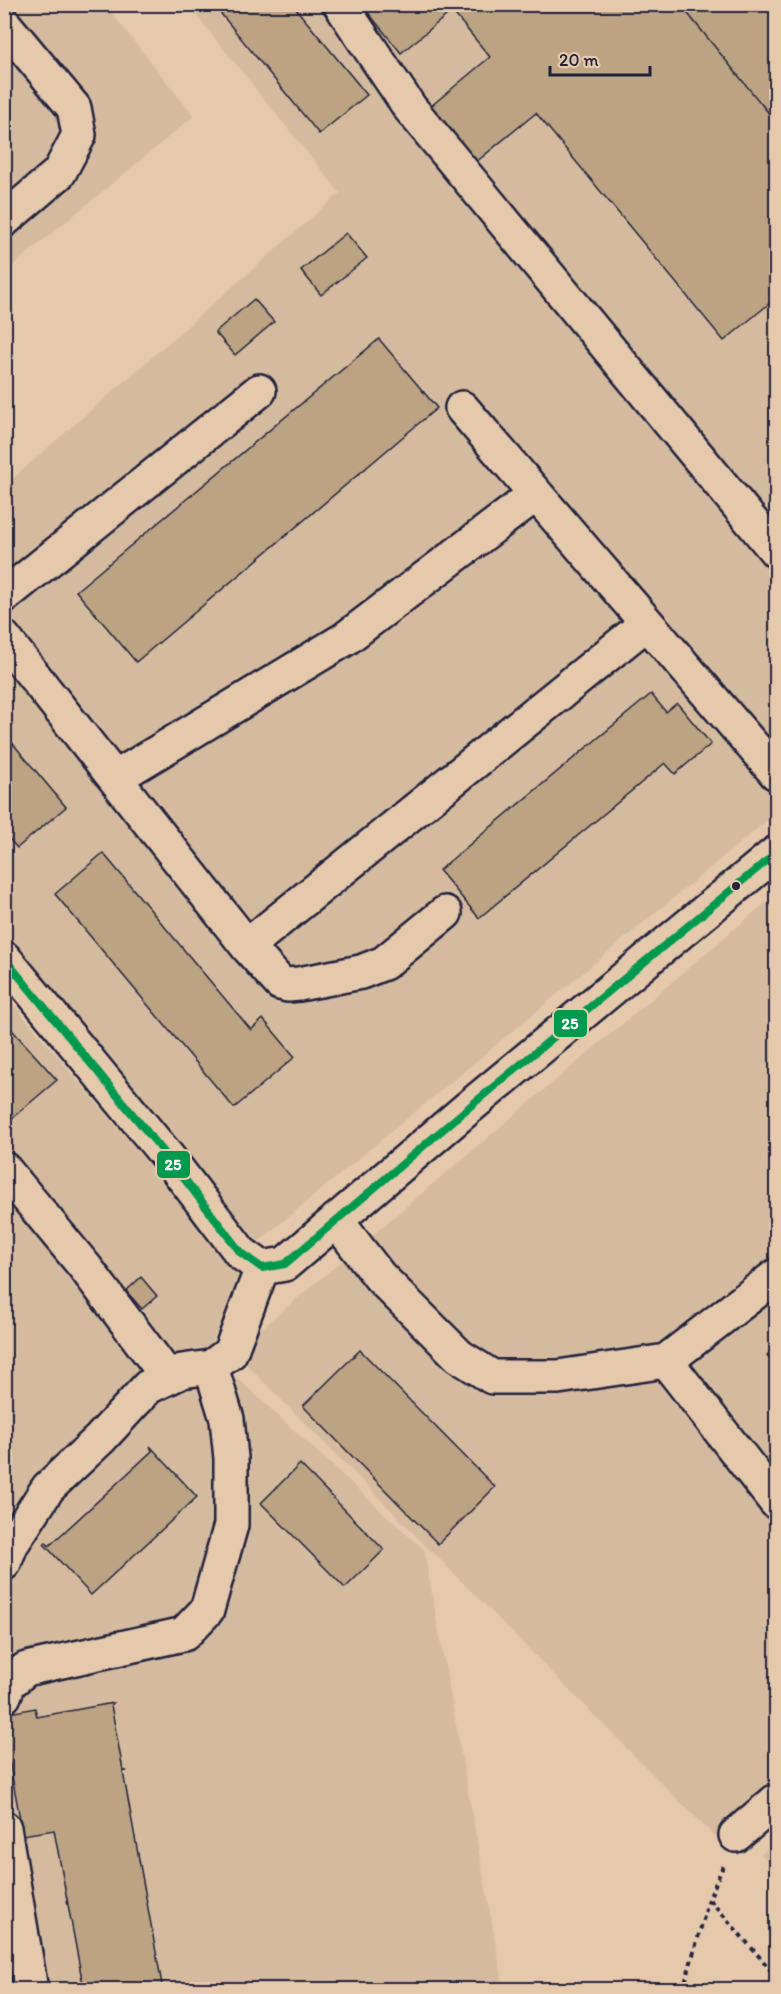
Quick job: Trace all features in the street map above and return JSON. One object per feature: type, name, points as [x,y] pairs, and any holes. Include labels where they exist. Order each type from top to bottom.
[{"type":"street","points":[[340,4],[410,108],[777,551]]},
{"type":"street","points":[[4,24],[74,108],[79,135],[59,173],[4,220]]},
{"type":"street","points":[[4,596],[259,391]]},
{"type":"street","points":[[462,408],[777,773]]},
{"type":"street","points":[[115,778],[345,639],[536,494]]},
{"type":"street","points":[[248,946],[647,623]]},
{"type":"street","points":[[4,638],[248,946],[280,983],[299,984],[361,972],[384,963],[445,913]]},
{"type":"street","points":[[4,958],[167,1156],[241,1253],[262,1268],[285,1264],[777,853]]},
{"type":"street","points":[[4,1169],[84,1267],[167,1376]]},
{"type":"street","points":[[336,1220],[380,1277],[451,1348],[492,1377],[558,1377],[666,1361],[777,1276]]},
{"type":"street","points":[[4,1563],[11,1545],[48,1488],[100,1439],[147,1387],[167,1376],[211,1367],[230,1353],[262,1268]]},
{"type":"street","points":[[666,1361],[777,1502]]},
{"type":"street","points":[[4,1696],[9,1683],[26,1668],[184,1634],[207,1610],[231,1525],[231,1458],[227,1419],[211,1367]]},
{"type":"street","points":[[736,1835],[777,1801]]},
{"type":"street","points":[[4,1828],[31,1989]]},
{"type":"path","points":[[683,1989],[709,1899],[736,1835]]},
{"type":"path","points":[[709,1899],[777,1976]]},
{"type":"shaded area","points":[[5,5],[105,5],[194,116],[5,272]]},
{"type":"shaded area","points":[[188,5],[776,5],[776,813],[258,1242],[5,936],[4,486],[340,193]]},
{"type":"shaded area","points":[[776,894],[776,1783],[714,1836],[234,1352]]},
{"type":"shaded area","points":[[4,993],[243,1276],[208,1351],[424,1550],[504,1989],[5,1989]]},
{"type":"shaded area","points":[[776,1842],[776,1872],[761,1854]]},
{"type":"building","points":[[213,4],[292,4],[367,95],[319,134]]},
{"type":"building","points":[[361,4],[680,4],[776,122],[776,298],[724,341],[536,113],[470,167],[425,111],[490,57],[452,11],[401,53]]},
{"type":"building","points":[[680,4],[776,4],[776,122]]},
{"type":"building","points":[[346,233],[367,258],[321,295],[301,270]]},
{"type":"building","points":[[254,299],[274,322],[235,355],[215,332]]},
{"type":"building","points":[[379,339],[437,408],[136,662],[76,591]]},
{"type":"building","points":[[651,694],[666,712],[677,703],[711,744],[675,774],[665,763],[479,918],[439,870]]},
{"type":"building","points":[[4,733],[66,807],[17,848],[4,833]]},
{"type":"building","points":[[103,853],[251,1030],[263,1019],[295,1057],[234,1108],[55,894]]},
{"type":"building","points":[[4,1021],[57,1080],[4,1125]]},
{"type":"building","points":[[141,1277],[157,1296],[142,1309],[126,1291]]},
{"type":"building","points":[[776,1347],[776,1366],[767,1355]]},
{"type":"building","points":[[360,1350],[495,1487],[438,1544],[303,1406]]},
{"type":"building","points":[[150,1446],[197,1497],[91,1595],[44,1544],[46,1542],[49,1546],[152,1451]]},
{"type":"building","points":[[300,1464],[384,1550],[345,1588],[261,1503]]},
{"type":"building","points":[[113,1703],[111,1705],[123,1770],[126,1771],[123,1772],[163,1990],[84,1990],[54,1830],[23,1835],[4,1733],[4,1714],[35,1708],[37,1717]]},
{"type":"transit line","name":"25","points":[[4,958],[167,1156],[241,1253],[262,1268],[285,1264],[468,1108],[776,853]]}]
